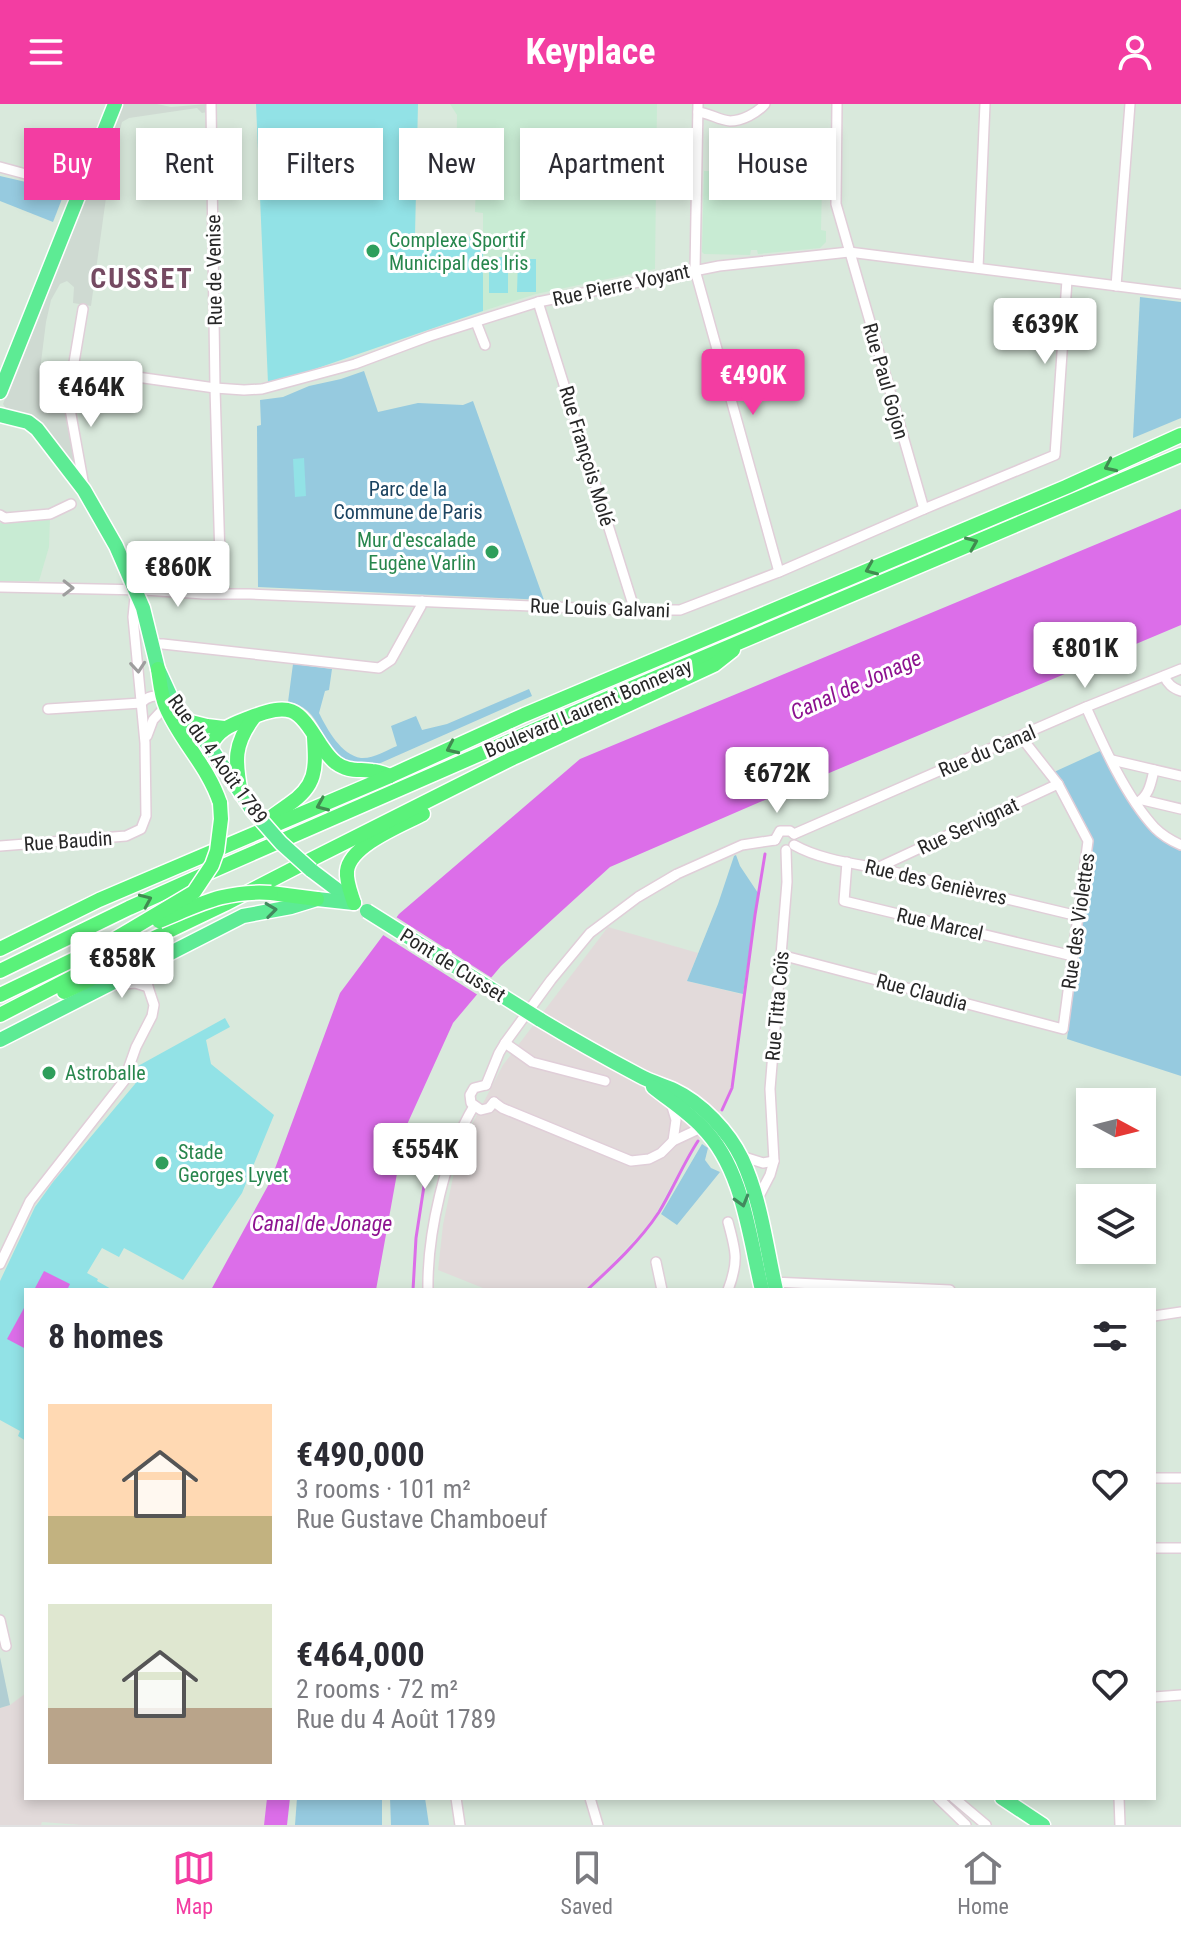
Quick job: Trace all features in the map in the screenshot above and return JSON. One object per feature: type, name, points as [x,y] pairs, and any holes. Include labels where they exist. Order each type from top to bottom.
[{"type":"highway","name":"Boulevard Laurent Bonnevay","points":[[0,949],[99,900],[390,776],[524,715],[1066,487],[1181,435]]},
{"type":"highway","name":"Boulevard Laurent Bonnevay","points":[[0,971],[196,878],[746,639],[1181,455]]},
{"type":"highway","points":[[0,1015],[513,758],[714,665],[746,639]]},
{"type":"highway","points":[[108,943],[194,892],[212,865],[221,835],[220,803],[214,785],[178,729],[165,702],[158,669]]},
{"type":"highway","points":[[210,747],[224,728],[276,709],[290,711],[305,719],[325,752],[340,766],[390,776]]},
{"type":"highway","points":[[241,794],[236,768],[237,746],[254,716]]},
{"type":"highway","points":[[187,721],[224,728]]},
{"type":"highway","points":[[253,833],[268,818],[302,795],[310,785],[315,765],[313,733]]},
{"type":"highway","points":[[361,907],[349,889],[347,873],[350,860],[369,842],[501,773],[513,758]]},
{"type":"highway","points":[[0,1025],[147,952],[228,909],[279,877]]},
{"type":"highway","points":[[0,995],[108,943],[224,895],[271,893],[317,899]]},
{"type":"main road","points":[[105,128],[115,104]]},
{"type":"main road","points":[[0,392],[77,200]]},
{"type":"main road","points":[[0,415],[28,422],[37,429],[84,490]]},
{"type":"main road","name":"Rue du 4 Août 1789","points":[[84,490],[116,546],[135,590],[158,669],[174,704],[210,747],[253,811],[281,843],[361,907]]},
{"type":"main road","points":[[0,1040],[243,916],[317,899],[361,907]]},
{"type":"main road","name":"Pont de Cusset","points":[[361,907],[539,1019],[644,1079]]},
{"type":"main road","points":[[644,1079],[708,1126],[725,1131],[741,1156],[757,1200],[768,1286]]},
{"type":"main road","points":[[644,1079],[677,1091],[708,1126],[738,1188],[768,1286]]},
{"type":"main road","points":[[1005,1800],[1043,1825]]},
{"type":"street","name":"Rue de Venise","points":[[211,104],[221,593]]},
{"type":"street","points":[[765,104],[751,114],[730,121],[698,108],[695,270],[779,572]]},
{"type":"street","name":"Rue Paul Gojon","points":[[837,104],[836,204],[924,509]]},
{"type":"street","points":[[978,268],[985,104]]},
{"type":"street","points":[[1116,286],[1130,104]]},
{"type":"street","points":[[0,167],[24,174]]},
{"type":"street","name":"Rue Pierre Voyant","points":[[73,368],[215,388],[244,390],[277,386],[355,364],[421,339],[538,302],[695,270],[849,252],[1181,294]]},
{"type":"street","name":"Rue Louis Galvani","points":[[0,587],[635,611],[680,610],[779,572],[1055,455],[1067,280]]},
{"type":"street","name":"Rue François Molé","points":[[538,302],[635,611]]},
{"type":"street","name":"Rue du 4 Août 1789","points":[[83,309],[68,398],[84,490]]},
{"type":"street","points":[[476,322],[485,345]]},
{"type":"street","points":[[0,515],[5,518],[50,514],[71,504]]},
{"type":"street","points":[[135,590],[133,617],[145,743]]},
{"type":"street","points":[[153,644],[379,668],[391,660],[422,601]]},
{"type":"street","name":"Rue du Canal","points":[[794,834],[1181,669]]},
{"type":"street","points":[[1164,676],[1167,683],[1181,691]]},
{"type":"street","points":[[48,709],[141,703],[155,695],[165,702],[153,720],[145,743]]},
{"type":"street","points":[[1086,707],[1112,760],[1156,829],[1181,845]]},
{"type":"street","points":[[142,714],[146,719],[153,720]]},
{"type":"street","name":"Rue des Violettes","points":[[1021,737],[1058,784],[1088,841],[1063,1029]]},
{"type":"street","name":"Rue Baudin","points":[[0,846],[117,838],[136,833],[146,816],[145,743]]},
{"type":"street","points":[[1112,760],[1181,776]]},
{"type":"street","points":[[1140,801],[1148,793],[1154,770]]},
{"type":"street","name":"Rue Servignat","points":[[877,868],[1058,784]]},
{"type":"street","points":[[1140,801],[1181,809]]},
{"type":"street","points":[[785,830],[794,834],[796,839],[790,848],[781,849],[775,840],[780,831],[785,830]]},
{"type":"street","points":[[486,1085],[505,1043],[590,933],[638,897],[677,874],[742,845],[775,840]]},
{"type":"street","name":"Rue des Genièvres","points":[[790,848],[1078,916]]},
{"type":"street","name":"Rue Titta Coïs","points":[[757,1200],[774,1161],[770,1089],[790,848]]},
{"type":"street","name":"Rue Marcel","points":[[847,862],[844,901],[1073,956]]},
{"type":"street","name":"Rue Claudia","points":[[781,955],[1063,1029]]},
{"type":"street","points":[[0,1264],[30,1201],[124,1081],[136,1047],[152,1016],[154,1005],[145,966]]},
{"type":"street","points":[[98,990],[118,984],[135,983],[148,987]]},
{"type":"street","points":[[505,1043],[532,1062],[605,1081]]},
{"type":"street","points":[[478,1085],[486,1085],[493,1090],[494,1102],[485,1110],[474,1106],[470,1099],[472,1091],[478,1085]]},
{"type":"street","points":[[670,1100],[676,1120],[673,1141]]},
{"type":"street","points":[[494,1102],[631,1161],[649,1159],[673,1141],[708,1126]]},
{"type":"street","points":[[428,1288],[434,1223],[447,1167],[474,1106]]},
{"type":"street","points":[[741,1156],[763,1163],[774,1161]]},
{"type":"street","points":[[728,1222],[737,1252],[729,1288]]},
{"type":"street","points":[[656,1262],[662,1288]]},
{"type":"street","points":[[768,1286],[859,1288]]},
{"type":"street","points":[[1156,1316],[1181,1312]]},
{"type":"street","points":[[1156,1478],[1181,1478]]},
{"type":"street","points":[[1156,1548],[1181,1548]]},
{"type":"street","points":[[0,1620],[6,1646]]},
{"type":"street","points":[[1156,1697],[1181,1695]]},
{"type":"street","points":[[456,1800],[460,1825]]},
{"type":"street","points":[[591,1800],[598,1825]]},
{"type":"street","points":[[940,1800],[966,1825]]},
{"type":"street","points":[[956,1800],[986,1825]]},
{"type":"street","points":[[1119,1800],[1120,1825]]},
{"type":"shaded area","points":[[122,104],[171,107],[207,104],[207,112],[202,113],[197,108],[129,118],[122,122],[120,130],[112,128]]},
{"type":"shaded area","name":"Complexe Sportif Municipal des Iris","points":[[256,104],[418,104],[417,128],[399,128],[399,200],[416,200],[415,235],[483,237],[483,311],[268,383],[260,200],[383,200],[383,128],[258,128],[258,150]]},
{"type":"shaded area","points":[[450,104],[657,104],[657,128],[520,128],[520,200],[656,200],[655,269],[536,294],[483,311],[483,213],[475,212],[475,200],[504,200],[504,128],[457,128],[457,115]]},
{"type":"shaded area","points":[[704,171],[709,171],[709,200],[822,200],[821,230],[826,231],[826,242],[820,248],[758,254],[757,250],[751,250],[750,255],[702,252]]},
{"type":"shaded area","points":[[84,200],[106,200],[91,306],[73,303],[74,287],[67,281],[60,284],[51,300],[40,370],[53,378],[68,379],[79,471],[39,420],[32,415],[7,410],[3,404]]},
{"type":"shaded area","points":[[489,257],[508,257],[508,293],[489,293]]},
{"type":"shaded area","points":[[518,259],[536,259],[536,292],[517,292]]},
{"type":"shaded area","points":[[304,458],[306,496],[295,497],[293,459]]},
{"type":"shaded area","points":[[50,518],[49,547],[39,581],[0,581],[0,523]]},
{"type":"shaded area","points":[[608,927],[698,953],[687,981],[745,995],[733,1082],[725,1104],[690,1151],[655,1215],[588,1288],[483,1288],[438,1270],[443,1225],[459,1149],[503,1065]]},
{"type":"shaded area","name":"Stade Georges Lyvet","points":[[225,1018],[230,1027],[206,1040],[211,1064],[274,1115],[242,1193],[183,1280],[124,1248],[119,1257],[102,1248],[87,1273],[109,1288],[24,1288],[24,1440],[18,1436],[20,1431],[0,1420],[0,1281],[35,1207],[135,1084],[142,1072],[138,1066]]},
{"type":"shaded area","points":[[0,1657],[10,1705],[0,1708]]},
{"type":"shaded area","points":[[24,1694],[24,1800],[267,1800],[264,1825],[82,1825],[42,1822],[41,1825],[0,1825],[0,1708]]},
{"type":"green space","points":[[0,176],[24,182],[24,200],[62,200],[53,222],[0,201]]},
{"type":"green space","points":[[1140,297],[1181,302],[1181,418],[1133,438]]},
{"type":"green space","name":"Parc de la Commune de Paris","points":[[364,371],[378,412],[418,403],[463,405],[473,401],[544,600],[258,587],[257,426],[261,425],[260,400],[283,397],[309,386]]},
{"type":"green space","points":[[293,664],[332,669],[329,690],[325,691],[319,713],[341,747],[361,758],[375,756],[397,746],[391,726],[416,716],[422,730],[447,724],[529,689],[532,696],[376,765],[360,764],[336,753],[308,711],[288,702]]},
{"type":"green space","points":[[1100,751],[1138,815],[1157,835],[1181,849],[1181,1076],[1067,1039],[1091,843],[1054,772]]},
{"type":"green space","points":[[736,855],[758,893],[743,994],[687,981]]},
{"type":"green space","points":[[702,1144],[708,1148],[705,1160],[711,1168],[720,1172],[677,1225],[661,1214]]},
{"type":"green space","points":[[297,1800],[382,1800],[382,1825],[295,1825]]},
{"type":"green space","points":[[390,1800],[425,1800],[429,1825],[391,1825]]},
{"type":"water","name":"Canal de Jonage","points":[[1181,509],[1181,625],[610,867],[501,966],[453,1023],[405,1129],[376,1288],[212,1288],[270,1182],[340,993],[399,914],[580,759]]},
{"type":"water","points":[[44,1271],[70,1284],[68,1288],[35,1288]]},
{"type":"water","points":[[24,1308],[24,1348],[7,1339]]},
{"type":"water","points":[[267,1800],[290,1800],[287,1825],[264,1825]]},
{"type":"pier","points":[[393,915],[495,980],[481,997],[380,933]]},
{"type":"waterway","points":[[722,1110],[732,1088],[765,854]]},
{"type":"waterway","points":[[430,1159],[438,1133]]},
{"type":"waterway","points":[[589,1288],[652,1223],[698,1141]]},
{"type":"waterway","points":[[413,1288],[416,1238],[426,1173]]},
{"type":"place","name":"Complexe Sportif Municipal des Iris","points":[[373,251]]},
{"type":"place","name":"Mur d'escalade Eugène Varlin","points":[[492,552]]},
{"type":"place","name":"Astroballe","points":[[49,1073]]},
{"type":"place","name":"Stade Georges Lyvet","points":[[162,1163]]},
{"type":"district","name":"CUSSET","points":[[142,278]]}]
